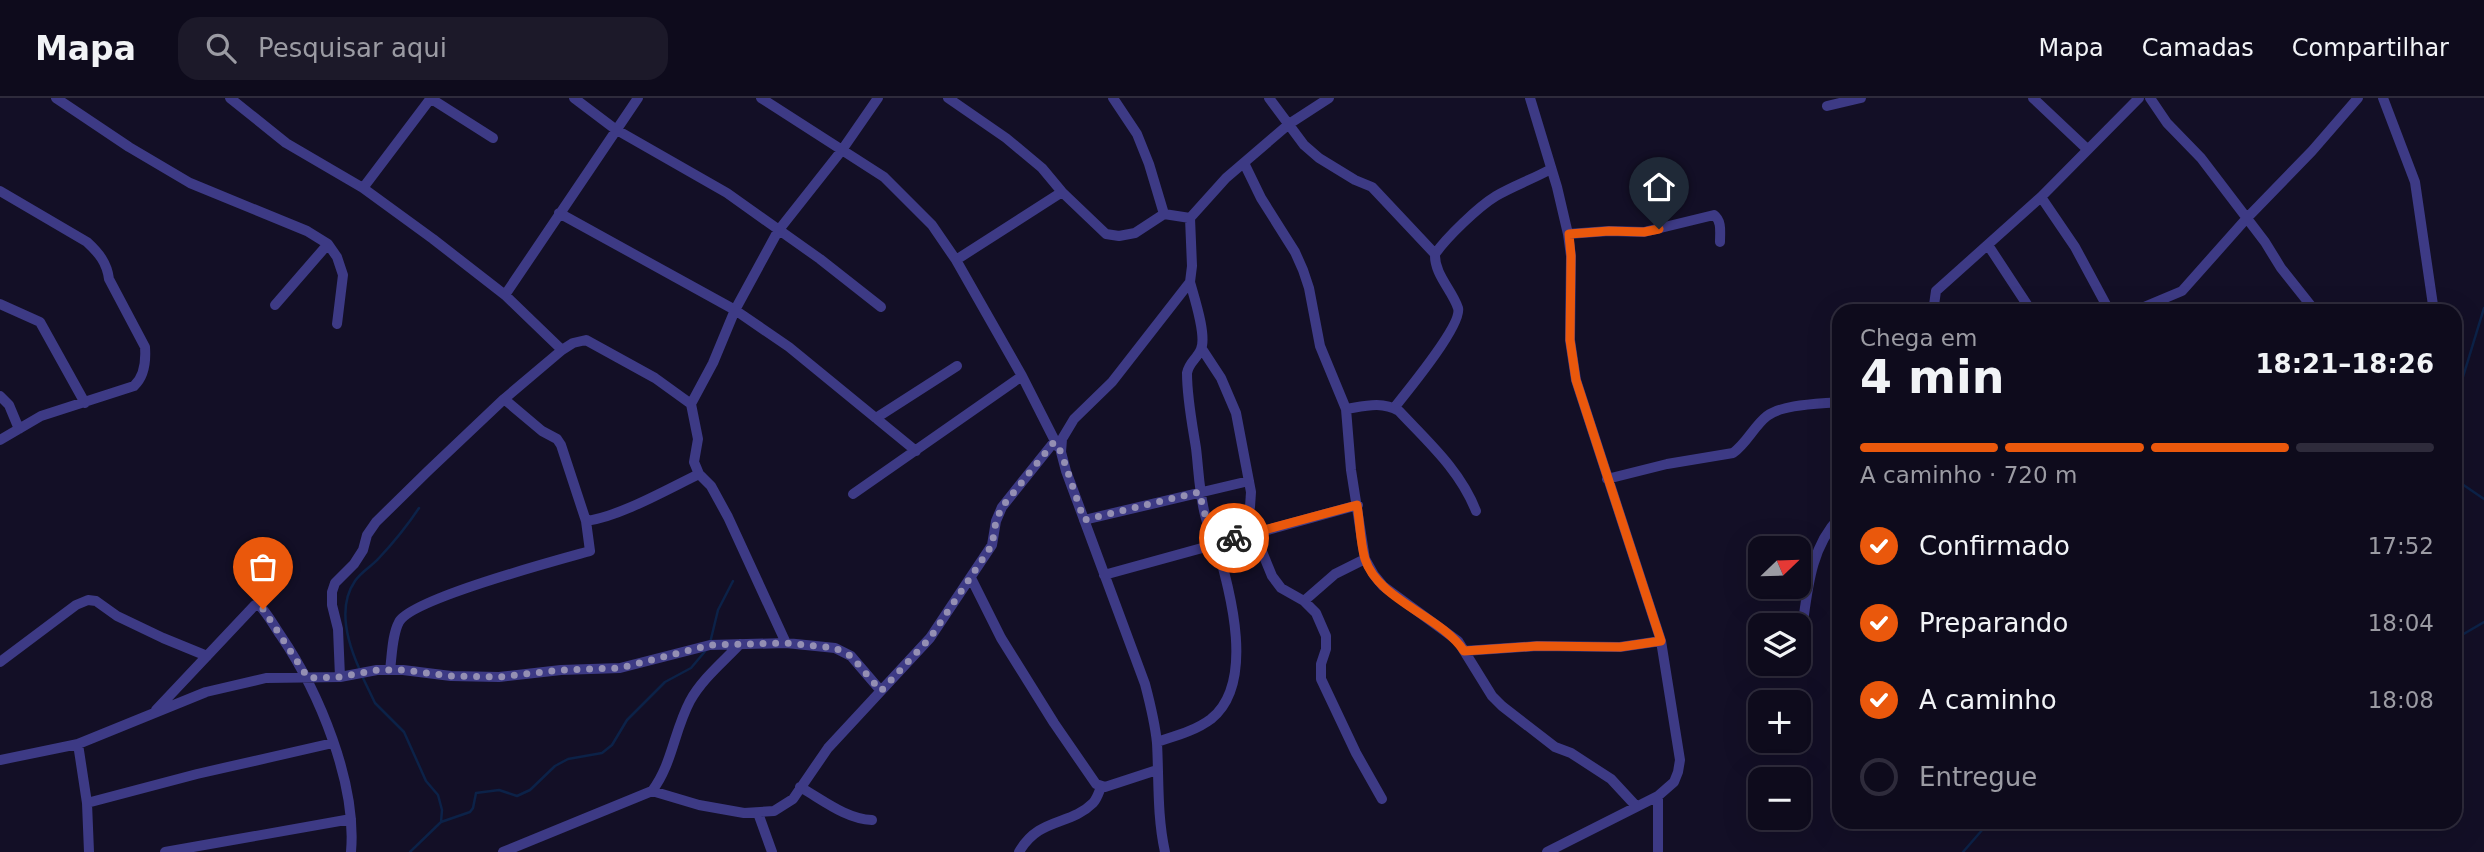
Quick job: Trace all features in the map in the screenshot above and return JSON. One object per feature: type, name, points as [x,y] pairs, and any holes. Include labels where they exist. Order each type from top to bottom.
[{"type":"street","points":[[56,98],[129,147],[190,183],[307,231],[328,244],[337,257],[343,275],[337,324]]},
{"type":"street","points":[[230,98],[286,143],[363,188],[433,239],[505,296],[562,350]]},
{"type":"street","points":[[363,188],[431,98],[493,138]]},
{"type":"street","points":[[574,98],[615,129],[727,193],[820,259],[881,307]]},
{"type":"street","points":[[505,296],[638,98]]},
{"type":"street","points":[[761,98],[884,177],[932,225],[956,260],[1022,376],[1058,447],[1145,684],[1157,742],[1159,814],[1165,852]]},
{"type":"street","points":[[786,643],[728,517],[694,462],[698,439],[691,404],[713,363],[735,310],[778,230],[842,149],[878,98]]},
{"type":"street","points":[[948,98],[1006,138],[1042,168],[1062,192],[1107,234],[1119,236],[1135,233],[1164,214],[1191,218]]},
{"type":"street","points":[[1113,98],[1137,134],[1164,214]]},
{"type":"street","points":[[1269,98],[1304,145],[1319,158],[1372,187],[1435,254]]},
{"type":"street","points":[[1239,536],[1250,507],[1249,481],[1236,414],[1221,378],[1202,349],[1199,316],[1190,282],[1191,218],[1226,177],[1289,124],[1329,98]]},
{"type":"street","points":[[1530,98],[1569,234],[1570,340],[1576,380],[1661,641],[1680,760],[1674,782],[1658,796],[1547,852]]},
{"type":"street","points":[[1827,106],[1861,98]]},
{"type":"street","points":[[2033,98],[2087,149]]},
{"type":"street","points":[[1934,304],[1936,291],[2041,197],[2139,98]]},
{"type":"street","points":[[2150,98],[2167,123],[2201,158],[2310,304]]},
{"type":"street","points":[[2150,304],[2182,290],[2358,98]]},
{"type":"street","points":[[2383,98],[2417,191],[2433,304]]},
{"type":"street","points":[[1244,163],[1261,198],[1295,252],[1309,288],[1320,346],[1346,409],[1351,470],[1365,559],[1374,575],[1384,586],[1451,635],[1492,696],[1502,706],[1555,747],[1571,753],[1611,779],[1636,806]]},
{"type":"street","points":[[1394,408],[1433,357],[1458,318],[1458,308],[1434,263],[1435,254],[1479,209],[1496,196],[1551,169]]},
{"type":"street","points":[[0,191],[87,242],[99,253],[108,270],[109,279],[145,347],[143,371],[134,386],[41,416],[0,440]]},
{"type":"street","points":[[956,260],[1062,192]]},
{"type":"street","points":[[2041,197],[2076,247],[2106,304]]},
{"type":"street","points":[[559,213],[735,310],[789,347],[916,451]]},
{"type":"street","points":[[1569,234],[1644,232],[1714,215],[1720,225],[1720,242]]},
{"type":"street","points":[[275,305],[328,244]]},
{"type":"street","points":[[1988,245],[2027,304]]},
{"type":"street","points":[[652,792],[699,805],[758,813],[774,811],[793,799],[828,748],[930,638],[992,545],[996,521],[1002,507],[1058,447],[1074,419],[1112,382],[1190,282]]},
{"type":"street","points":[[0,304],[40,322],[85,403]]},
{"type":"street","points":[[340,677],[338,629],[331,592],[335,583],[354,564],[363,550],[367,535],[376,522],[505,399],[562,350],[573,343],[586,340],[655,378],[691,404]]},
{"type":"street","points":[[1157,742],[1200,727],[1214,717],[1232,682],[1238,640],[1216,543],[1199,492],[1187,373],[1188,366],[1202,349]]},
{"type":"street","points":[[876,418],[957,366]]},
{"type":"street","points":[[853,494],[1022,376]]},
{"type":"street","points":[[0,396],[9,405],[19,429]]},
{"type":"street","points":[[390,670],[399,621],[406,614],[449,594],[590,551],[586,521],[561,445],[505,399]]},
{"type":"street","points":[[1607,479],[1667,464],[1733,453],[1770,414],[1780,410],[1832,403]]},
{"type":"street","points":[[1346,409],[1374,405],[1394,408],[1452,468],[1469,493],[1476,511]]},
{"type":"street","points":[[586,521],[631,506],[699,474]]},
{"type":"street","points":[[1084,520],[1249,481]]},
{"type":"street","points":[[1104,575],[1357,505]]},
{"type":"street","points":[[1804,613],[1808,579],[1832,526]]},
{"type":"street","points":[[1254,532],[1272,576],[1281,588],[1304,601],[1316,613],[1326,636],[1321,679],[1356,753],[1382,799]]},
{"type":"street","points":[[1304,601],[1335,574],[1365,559]]},
{"type":"street","points":[[971,578],[1001,638],[1082,765],[1101,787]]},
{"type":"street","points":[[0,662],[76,605],[88,600],[96,601],[117,616],[207,656]]},
{"type":"street","points":[[150,716],[234,625],[255,605],[259,605],[308,678],[323,714],[344,783],[351,818],[351,852]]},
{"type":"street","points":[[1464,651],[1537,646],[1620,647],[1661,641]]},
{"type":"street","points":[[0,760],[78,744],[206,692],[266,678],[340,677],[390,670],[499,677],[561,670],[620,668],[710,645],[786,643],[835,648],[851,656],[881,691]]},
{"type":"street","points":[[503,852],[652,792],[663,776],[679,724],[700,685],[740,644]]},
{"type":"street","points":[[87,803],[332,743]]},
{"type":"street","points":[[78,744],[87,803],[89,852]]},
{"type":"street","points":[[1019,852],[1026,839],[1039,829],[1067,818],[1093,803],[1101,787],[1157,769]]},
{"type":"street","points":[[800,787],[848,815],[861,820],[873,820]]},
{"type":"street","points":[[1658,796],[1658,852]]},
{"type":"street","points":[[758,813],[772,852]]},
{"type":"street","points":[[165,852],[351,818]]},
{"type":"waterway","points":[[2462,380],[2484,308]]},
{"type":"waterway","points":[[2462,484],[2484,499]]},
{"type":"waterway","points":[[359,668],[346,624],[346,602],[350,591],[357,578],[390,546],[419,508]]},
{"type":"waterway","points":[[710,643],[718,610],[733,581]]},
{"type":"waterway","points":[[2462,635],[2484,622]]},
{"type":"waterway","points":[[441,822],[470,812],[476,793],[499,790],[517,796],[530,790],[555,766],[568,759],[602,753],[612,745],[627,720],[665,682],[691,668],[707,649]]},
{"type":"waterway","points":[[363,678],[375,703],[404,732],[426,781],[438,795],[442,810],[441,822],[410,852]]},
{"type":"waterway","points":[[1963,852],[1983,829]]},
{"type":"way so far","points":[[263,609],[308,678],[340,677],[377,670],[499,677],[561,670],[620,668],[710,645],[786,643],[835,648],[851,656],[881,691],[930,638],[992,545],[996,521],[1002,507],[1054,442],[1061,452],[1084,520],[1199,492],[1216,543],[1234,538]]},
{"type":"route","points":[[1234,538],[1357,505],[1365,559],[1374,575],[1384,586],[1451,635],[1464,651],[1537,646],[1620,647],[1661,641],[1576,380],[1570,340],[1569,234],[1644,232],[1659,229]]}]
